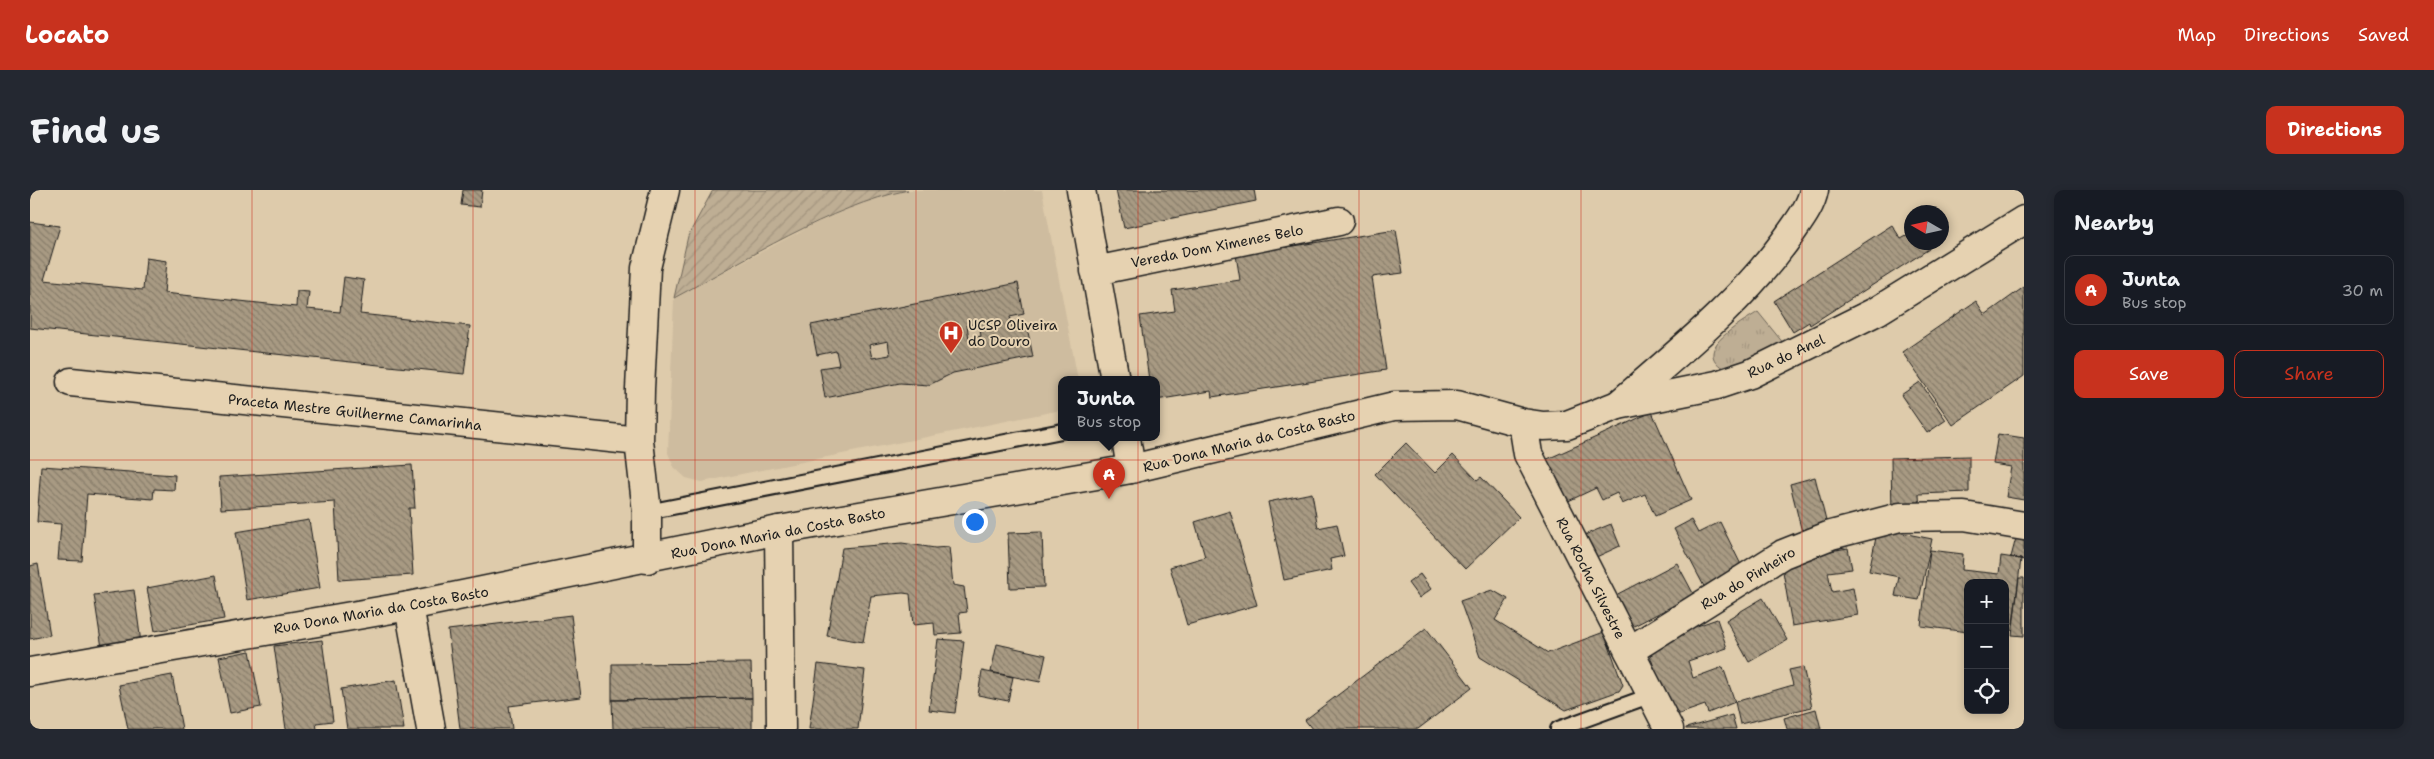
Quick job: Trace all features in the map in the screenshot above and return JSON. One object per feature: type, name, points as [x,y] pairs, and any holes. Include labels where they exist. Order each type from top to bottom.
[{"type":"street","points":[[647,559],[646,512],[639,441],[646,268],[664,190]]},
{"type":"street","points":[[1081,190],[1114,376]]},
{"type":"street","points":[[1618,405],[1708,327],[1770,263],[1801,219],[1812,199],[1814,190]]},
{"type":"street","name":"Rua do Anel","points":[[1524,423],[1543,426],[1567,426],[1618,405],[1717,385],[1750,374],[1877,311],[2024,220]]},
{"type":"street","name":"Vereda Dom Ximenes Belo","points":[[1095,271],[1339,221]]},
{"type":"street","name":"Praceta Mestre Guilherme Camarinha","points":[[71,382],[639,441]]},
{"type":"street","name":"Rua Dona Maria da Costa Basto","points":[[30,672],[410,606],[647,559],[779,530],[1132,469],[1394,406],[1457,405],[1524,423]]},
{"type":"street","name":"Rua Rocha Silvestre","points":[[1524,423],[1528,454],[1669,729]]},
{"type":"street","points":[[1127,441],[1132,469]]},
{"type":"street","name":"Rua do Pinheiro","points":[[1628,651],[1784,554],[1831,535],[1900,517],[1964,516],[2024,526]]},
{"type":"street","points":[[779,530],[781,729]]},
{"type":"street","points":[[410,606],[431,729]]},
{"type":"lane","points":[[646,512],[1058,432]]},
{"type":"lane","points":[[1558,729],[1652,694]]},
{"type":"shaded area","points":[[908,190],[1042,190],[1077,376],[1058,376],[1058,411],[702,482],[686,478],[674,467],[668,453],[674,298],[816,223],[878,196]]},
{"type":"green space","points":[[713,190],[908,190],[878,198],[818,221],[674,298],[688,236]]},
{"type":"green space","points":[[1758,312],[1784,344],[1748,361],[1723,368],[1715,361],[1713,353],[1716,345],[1722,337]]},
{"type":"building","points":[[463,190],[482,190],[480,207],[461,205]]},
{"type":"building","points":[[1116,190],[1254,190],[1256,201],[1124,228]]},
{"type":"building","points":[[30,222],[60,226],[44,280],[143,290],[146,258],[167,261],[164,293],[296,307],[297,291],[309,292],[307,309],[340,312],[344,277],[364,280],[360,314],[470,326],[464,374],[30,328]]},
{"type":"building","points":[[1892,225],[1901,239],[1904,237],[1904,250],[1927,250],[1810,325],[1809,322],[1793,332],[1774,301]]},
{"type":"building","points":[[1396,230],[1403,273],[1372,277],[1386,370],[1212,397],[1211,391],[1160,399],[1160,376],[1148,376],[1140,316],[1175,311],[1172,290],[1240,280],[1236,255]]},
{"type":"building","points":[[1018,283],[1024,314],[1010,317],[1013,330],[1027,327],[1033,357],[953,373],[929,385],[900,383],[825,398],[820,368],[839,365],[836,351],[817,355],[811,325]],"holes":[[[979,323],[981,336],[969,339],[967,325]],[[888,341],[890,355],[872,358],[869,345]]]},
{"type":"building","points":[[2024,287],[2024,376],[1953,425],[1902,352],[1976,301],[1985,315]]},
{"type":"building","points":[[1920,382],[1946,420],[1927,433],[1901,395]]},
{"type":"building","points":[[1652,412],[1691,500],[1655,516],[1645,494],[1622,504],[1617,493],[1602,500],[1596,488],[1562,504],[1543,461]]},
{"type":"building","points":[[1998,434],[2024,438],[2024,500],[2006,497],[2011,467],[1993,464]]},
{"type":"building","points":[[1406,443],[1435,473],[1453,455],[1477,480],[1481,477],[1519,517],[1465,569],[1375,474]]},
{"type":"building","points":[[1969,456],[1969,492],[1919,494],[1920,515],[1892,516],[1891,458]]},
{"type":"building","points":[[412,465],[415,508],[409,508],[413,575],[339,580],[335,502],[221,509],[219,477]]},
{"type":"building","points":[[41,466],[175,475],[174,490],[154,489],[153,499],[87,494],[82,561],[58,560],[61,524],[37,522]]},
{"type":"building","points":[[1815,477],[1828,529],[1803,536],[1790,484]]},
{"type":"building","points":[[1312,493],[1318,528],[1337,524],[1344,556],[1330,559],[1332,570],[1284,580],[1268,502]]},
{"type":"building","points":[[1230,511],[1257,605],[1187,625],[1170,567],[1205,557],[1195,522]]},
{"type":"building","points":[[309,520],[320,588],[247,600],[236,532]]},
{"type":"building","points":[[1691,520],[1698,533],[1720,522],[1746,575],[1708,594],[1674,529]]},
{"type":"building","points":[[1611,524],[1620,546],[1592,559],[1582,536]]},
{"type":"building","points":[[1878,528],[1932,539],[1919,600],[1895,596],[1899,577],[1869,571]]},
{"type":"building","points":[[1042,532],[1044,587],[1010,588],[1008,533]]},
{"type":"building","points":[[2016,538],[2024,540],[2024,560],[2011,557]]},
{"type":"building","points":[[902,543],[935,548],[949,547],[953,585],[964,587],[967,612],[959,613],[961,633],[935,635],[934,623],[913,625],[910,594],[903,593],[871,596],[863,642],[827,636],[842,548]]},
{"type":"building","points":[[1848,548],[1852,569],[1828,572],[1832,592],[1853,588],[1858,615],[1792,626],[1781,559]]},
{"type":"building","points":[[1930,550],[1963,554],[1962,570],[1999,574],[2001,556],[2021,559],[2013,624],[2009,624],[2009,579],[1964,579],[1964,631],[1921,626]]},
{"type":"building","points":[[1677,563],[1694,595],[1628,629],[1612,597]]},
{"type":"building","points":[[38,564],[50,635],[30,639],[30,566]]},
{"type":"building","points":[[1420,574],[1431,589],[1419,598],[1408,583]]},
{"type":"building","points":[[216,575],[224,619],[155,631],[147,588]]},
{"type":"building","points":[[2019,578],[2024,578],[2024,636],[2012,635]]},
{"type":"building","points":[[134,590],[141,643],[102,648],[94,595]]},
{"type":"building","points":[[1492,590],[1508,599],[1495,620],[1548,653],[1604,632],[1623,685],[1619,691],[1566,710],[1480,657],[1460,601]]},
{"type":"building","points":[[1763,598],[1787,640],[1749,662],[1726,620]]},
{"type":"building","points":[[571,615],[581,697],[509,706],[512,729],[460,729],[448,630]]},
{"type":"building","points":[[1717,619],[1727,648],[1688,661],[1693,678],[1723,667],[1735,702],[1708,713],[1705,705],[1671,717],[1646,644]]},
{"type":"building","points":[[1426,628],[1472,688],[1418,729],[1312,729],[1305,720]]},
{"type":"building","points":[[938,639],[964,641],[955,713],[929,710]]},
{"type":"building","points":[[322,640],[333,721],[316,723],[317,729],[286,729],[274,646]]},
{"type":"building","points":[[997,644],[1046,655],[1040,682],[991,672]]},
{"type":"building","points":[[250,651],[261,707],[230,713],[219,657]]},
{"type":"building","points":[[751,663],[752,698],[612,700],[612,664]]},
{"type":"building","points":[[818,664],[865,670],[858,729],[809,729]]},
{"type":"building","points":[[1803,667],[1812,707],[1740,724],[1735,702],[1793,685],[1789,670]]},
{"type":"building","points":[[982,671],[1013,677],[1008,701],[978,695]]},
{"type":"building","points":[[172,675],[182,729],[128,729],[119,685]]},
{"type":"building","points":[[396,680],[404,729],[347,729],[341,689]]},
{"type":"building","points":[[752,698],[752,729],[613,729],[612,700]]},
{"type":"building","points":[[1816,709],[1821,729],[1787,729],[1784,718]]},
{"type":"building","points":[[1732,715],[1736,729],[1686,729],[1686,728]]},
{"type":"place","name":"UCSP Oliveira do Douro","points":[[951,354]]},
{"type":"place","name":"Junta","points":[[1109,499]]}]
